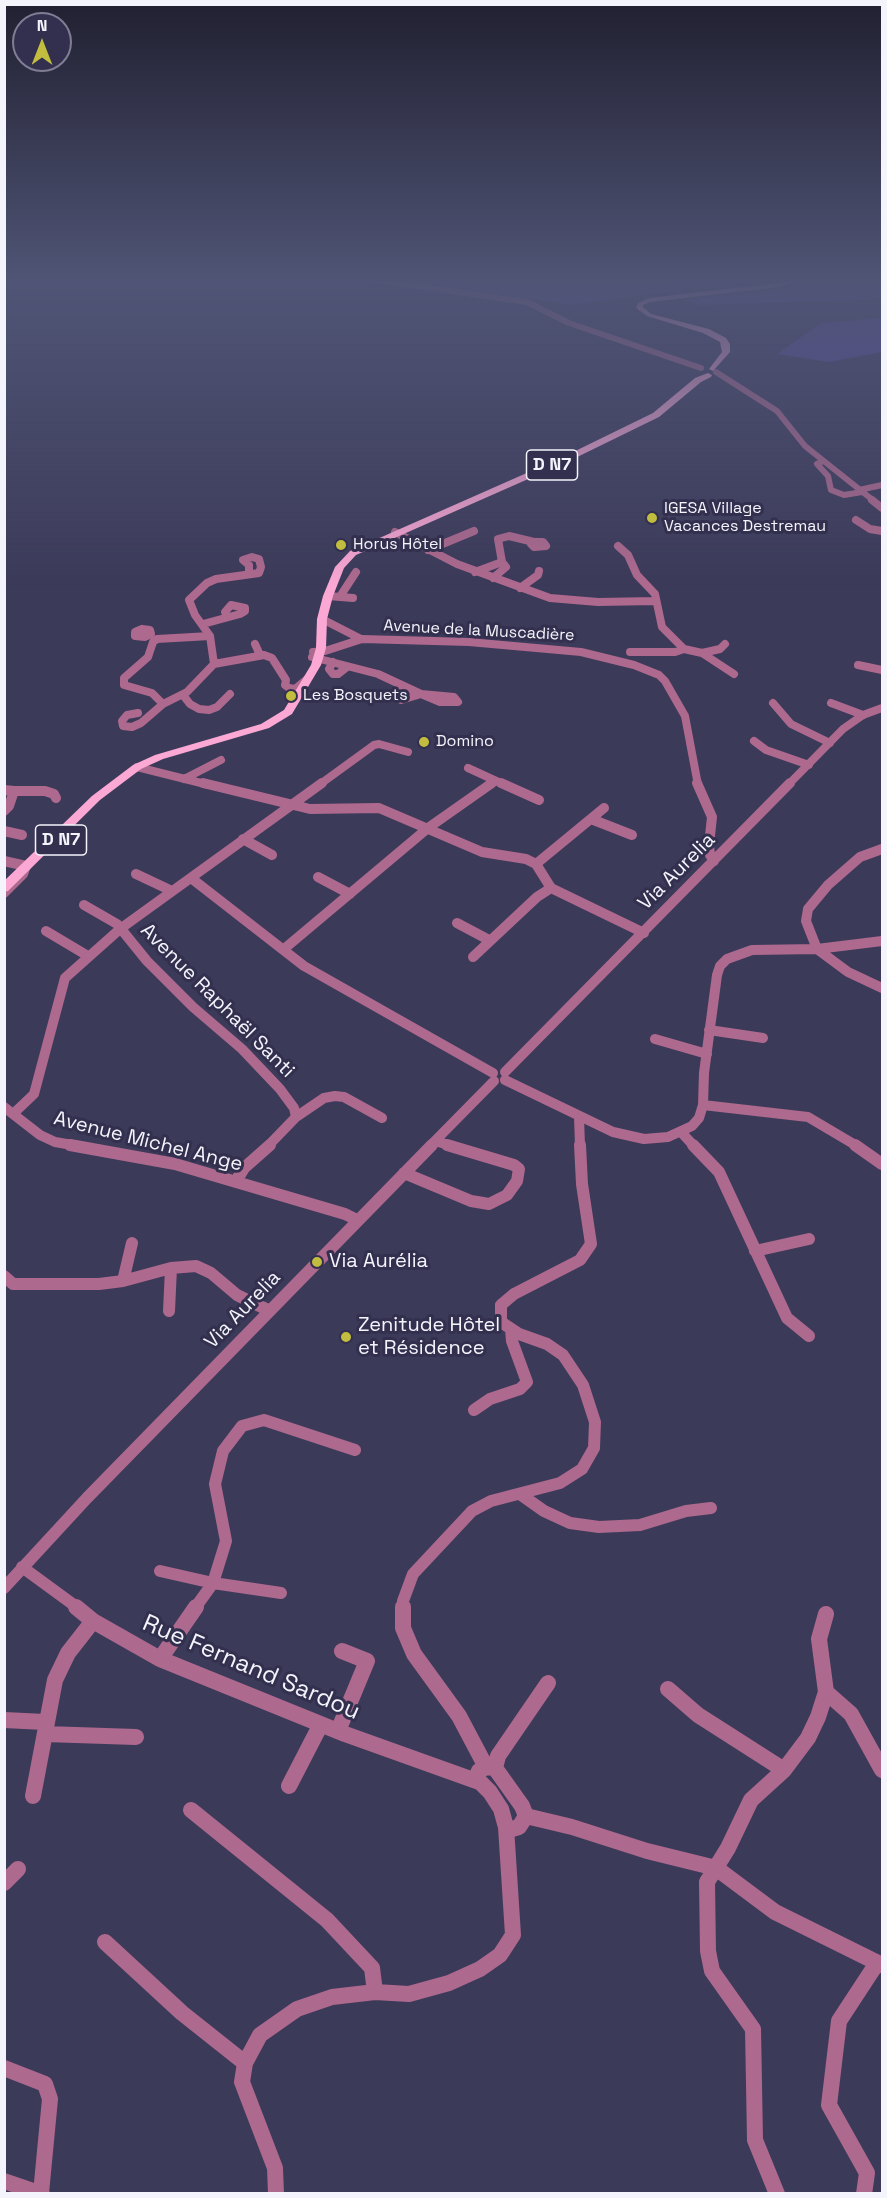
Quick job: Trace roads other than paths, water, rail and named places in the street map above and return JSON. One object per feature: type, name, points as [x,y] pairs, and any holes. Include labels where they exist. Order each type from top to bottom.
[{"type":"main road","name":"D N7","points":[[228,738],[273,717],[286,705],[301,684],[317,655],[328,596],[340,567],[349,556],[395,532],[566,459],[656,415],[695,382]]},
{"type":"main road","name":"D N7","points":[[4,888],[87,806],[137,767],[159,757],[265,726],[293,706],[301,684]]},
{"type":"main road","name":"D N7","points":[[4,898],[117,782]]},
{"type":"main road","points":[[24,869],[40,861]]},
{"type":"street","points":[[732,382],[777,411],[805,446],[882,508]]},
{"type":"street","points":[[824,460],[817,464],[828,476],[831,490],[848,495],[882,485]]},
{"type":"street","points":[[856,520],[870,529],[882,531]]},
{"type":"street","points":[[428,550],[474,531]]},
{"type":"street","points":[[395,532],[475,572],[550,598],[567,601],[656,601]]},
{"type":"street","points":[[493,578],[506,567],[502,562],[498,539],[522,538],[534,542]]},
{"type":"street","points":[[618,546],[628,555],[637,575],[655,594],[662,627],[684,649]]},
{"type":"street","points":[[214,664],[213,644],[192,608],[191,597],[207,583],[216,579],[258,573],[261,567],[259,560],[245,557],[243,560],[249,565],[249,574]]},
{"type":"street","points":[[475,572],[502,562]]},
{"type":"street","points":[[520,588],[538,575],[539,571]]},
{"type":"street","points":[[341,596],[350,578],[356,572]]},
{"type":"street","points":[[328,596],[353,598]]},
{"type":"street","points":[[203,624],[227,617]]},
{"type":"street","points":[[322,619],[362,639]]},
{"type":"street","points":[[163,704],[152,693],[127,687],[122,682],[148,657],[153,637],[210,636]]},
{"type":"street","name":"Avenue de la Muscadière","points":[[317,655],[362,639],[450,641],[528,649],[560,649],[634,665],[658,675],[665,681],[685,716],[695,778],[712,817],[709,845],[710,855],[714,861]]},
{"type":"street","points":[[255,644],[260,655]]},
{"type":"street","points":[[702,653],[720,649],[725,644]]},
{"type":"street","points":[[630,652],[675,652],[684,649],[702,653],[734,674]]},
{"type":"street","points":[[138,713],[127,715],[122,721],[123,726],[132,727],[141,723],[163,704],[183,695],[194,687],[214,664],[260,655],[272,658],[286,680],[285,685],[301,684]]},
{"type":"street","points":[[317,655],[333,662],[378,674],[421,694]]},
{"type":"street","points":[[858,665],[882,670]]},
{"type":"street","points":[[183,695],[199,709],[208,710],[217,707],[230,694]]},
{"type":"street","points":[[773,703],[791,724],[830,743]]},
{"type":"street","points":[[831,703],[863,715]]},
{"type":"street","name":"Via Aurelia","points":[[4,1588],[357,1220],[644,933],[843,729],[863,715],[882,708]]},
{"type":"street","points":[[754,741],[766,750],[783,754],[809,765]]},
{"type":"street","points":[[9,1110],[34,1094],[65,978],[88,956],[120,929],[289,804],[374,745],[379,744],[408,752]]},
{"type":"street","points":[[184,779],[221,760]]},
{"type":"street","points":[[137,767],[322,810],[350,807],[379,808],[482,852],[514,855],[536,864],[551,888],[644,933]]},
{"type":"street","points":[[468,768],[539,800]]},
{"type":"street","points":[[284,949],[428,828],[495,781]]},
{"type":"street","points":[[4,811],[9,806],[9,790],[45,791],[54,794],[56,798]]},
{"type":"street","points":[[536,864],[604,808]]},
{"type":"street","points":[[591,819],[632,835]]},
{"type":"street","points":[[4,831],[22,835]]},
{"type":"street","points":[[243,839],[272,855]]},
{"type":"street","points":[[882,849],[860,857],[828,885],[808,909],[806,921],[818,950],[848,972],[882,988]]},
{"type":"street","points":[[4,861],[24,869]]},
{"type":"street","points":[[4,867],[24,869]]},
{"type":"street","points":[[4,893],[24,869]]},
{"type":"street","points":[[136,874],[172,891]]},
{"type":"street","points":[[318,877],[350,894]]},
{"type":"street","points":[[191,878],[304,966],[499,1077],[613,1132],[644,1139],[668,1137],[692,1126],[699,1118],[703,1105],[706,1054],[717,975],[720,966],[727,959],[752,950],[818,950],[882,941]]},
{"type":"street","points":[[473,957],[537,897],[551,888]]},
{"type":"street","name":"Avenue Raphaël Santi","points":[[84,905],[117,924],[193,1007],[242,1049],[280,1089],[294,1108],[296,1117]]},
{"type":"street","points":[[457,923],[489,940]]},
{"type":"street","points":[[46,931],[88,956]]},
{"type":"street","points":[[709,1030],[763,1038]]},
{"type":"street","points":[[655,1040],[706,1054]]},
{"type":"street","points":[[236,1181],[244,1168],[286,1130],[296,1117],[324,1098],[344,1097],[382,1119]]},
{"type":"street","points":[[703,1105],[808,1117],[882,1164]]},
{"type":"street","name":"Avenue Michel Ange","points":[[9,1110],[40,1135],[55,1142],[175,1164],[345,1214],[357,1220]]},
{"type":"street","points":[[579,1117],[582,1184],[591,1244],[580,1260],[514,1294],[501,1305],[501,1322],[519,1334],[547,1344],[563,1355],[583,1385],[595,1422],[594,1448],[582,1468],[561,1483],[491,1501],[472,1511],[413,1574],[403,1601],[403,1628],[414,1654],[459,1716],[490,1768],[526,1816],[572,1827],[647,1851],[716,1868],[775,1912],[880,1964],[839,2021],[829,2105],[867,2173],[864,2193]]},
{"type":"street","points":[[681,1132],[719,1172],[787,1318],[809,1336]]},
{"type":"street","points":[[404,1173],[471,1201],[489,1204],[507,1195],[517,1181],[519,1169],[514,1165],[435,1141]]},
{"type":"street","points":[[755,1251],[809,1239]]},
{"type":"street","points":[[123,1281],[132,1243]]},
{"type":"street","points":[[4,1276],[13,1284],[99,1284],[123,1281],[171,1268],[196,1266],[211,1274],[237,1295],[270,1311]]},
{"type":"street","points":[[169,1311],[171,1268]]},
{"type":"street","points":[[474,1410],[490,1399],[520,1389],[527,1382],[512,1341],[511,1329]]},
{"type":"street","points":[[160,1659],[213,1583],[226,1541],[215,1484],[224,1451],[242,1426],[264,1420],[355,1450]]},
{"type":"street","points":[[520,1494],[570,1523],[599,1527],[640,1525],[686,1511],[711,1508]]},
{"type":"street","name":"Via Aurelia","points":[[4,1581],[22,1567]]},
{"type":"street","name":"Rue Fernand Sardou","points":[[22,1567],[93,1621],[160,1659],[338,1731],[478,1782]]},
{"type":"street","points":[[160,1571],[213,1583],[281,1593]]},
{"type":"street","points":[[777,2193],[755,2140],[753,2029],[712,1971],[708,1951],[707,1882],[728,1848],[752,1800],[784,1770],[808,1738],[826,1692],[819,1639],[826,1614]]},
{"type":"street","points":[[33,1796],[55,1680],[68,1653],[93,1621]]},
{"type":"street","points":[[338,1731],[367,1661],[342,1651]]},
{"type":"street","points":[[276,2193],[275,2168],[242,2082],[245,2063],[260,2035],[297,2009],[332,1997],[375,1992],[409,1994],[449,1983],[480,1969],[500,1955],[513,1935],[506,1827],[501,1809],[490,1792],[476,1778],[479,1771],[490,1768],[548,1683]]},
{"type":"street","points":[[668,1689],[698,1715],[784,1770]]},
{"type":"street","points":[[826,1692],[850,1714],[882,1770]]},
{"type":"street","points":[[4,1720],[45,1728],[136,1737]]},
{"type":"street","points":[[289,1786],[321,1724]]},
{"type":"street","points":[[191,1810],[327,1920],[372,1968],[375,1992]]},
{"type":"street","points":[[506,1827],[512,1829],[519,1827],[526,1816]]},
{"type":"street","points":[[4,1882],[18,1869]]},
{"type":"street","points":[[105,1942],[182,2013],[245,2063]]},
{"type":"street","points":[[4,2068],[45,2084],[50,2099],[41,2193],[4,2181]]},
{"type":"place","name":"IGESA Village Vacances Destremau","points":[[652,518]]},
{"type":"place","name":"Horus Hôtel","points":[[341,545]]},
{"type":"place","name":"Les Bosquets","points":[[291,696]]},
{"type":"place","name":"Domino","points":[[424,742]]},
{"type":"place","name":"Via Aurélia","points":[[317,1262]]},
{"type":"place","name":"Zenitude Hôtel et Résidence","points":[[346,1337]]}]
